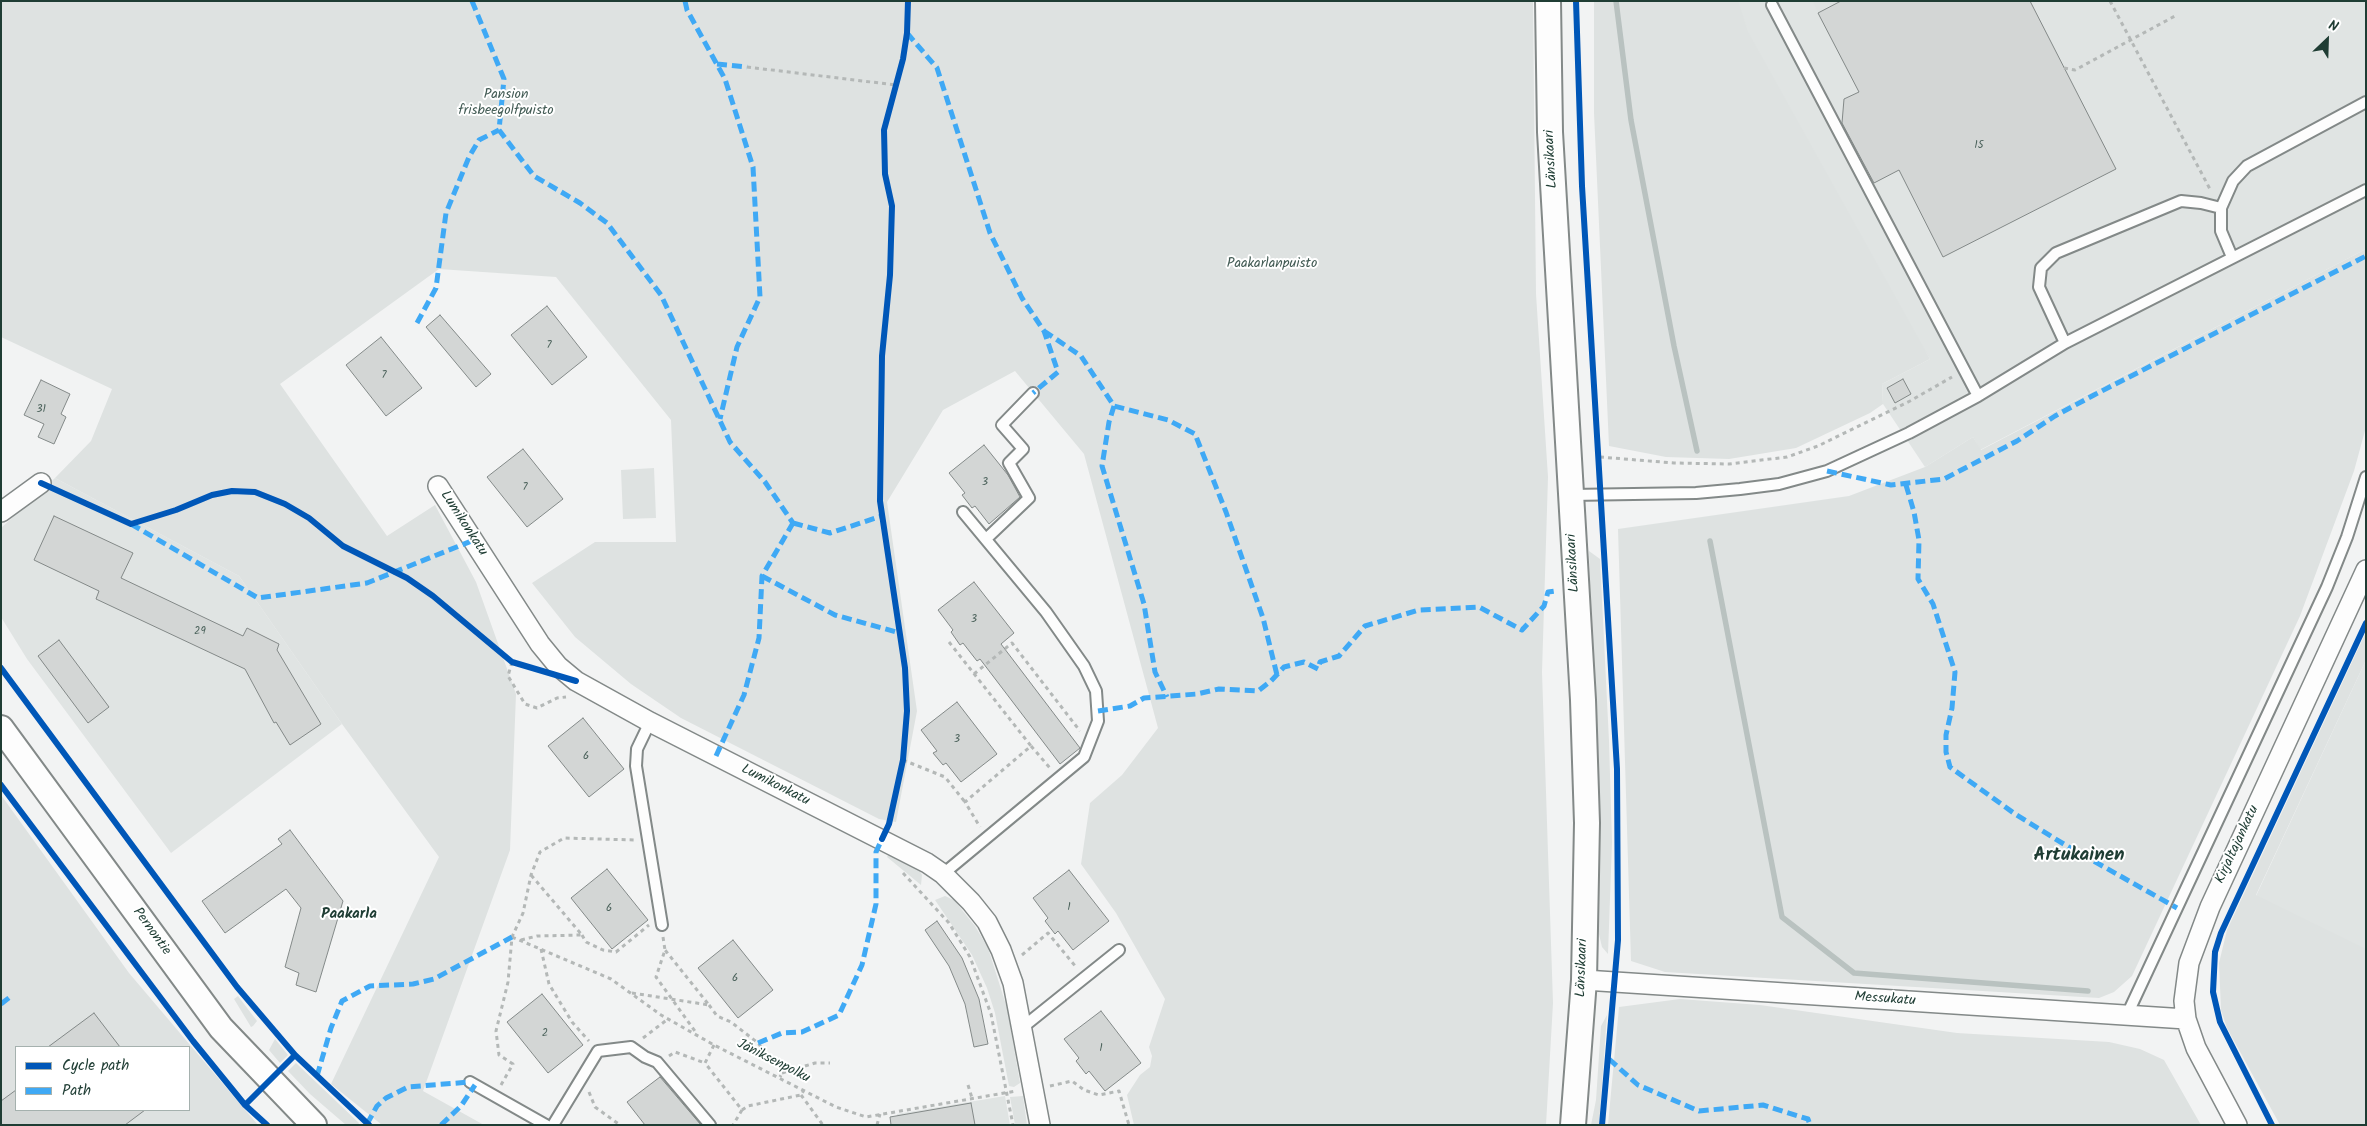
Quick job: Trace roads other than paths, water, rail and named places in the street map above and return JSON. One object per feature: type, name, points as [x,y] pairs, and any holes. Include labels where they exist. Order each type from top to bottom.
[{"type":"street","name":"Länsikaari","points":[[1548,1],[1550,132],[1583,700],[1587,823],[1584,980],[1573,1125]]},
{"type":"street","points":[[1,512],[41,483]]},
{"type":"street","name":"Lumikonkatu","points":[[438,486],[540,644],[558,666],[576,681],[650,722],[898,846],[943,874],[971,902],[987,922],[1001,950],[1013,983],[1023,1027],[1041,1088],[1040,1125]]},
{"type":"street","name":"Kirjaltajankatu","points":[[2236,1125],[2196,1048],[2186,1019],[2184,1001],[2189,962],[2206,916],[2360,596],[2366,570]]},
{"type":"street","name":"Pernontie","points":[[1,728],[221,1028],[314,1125]]},
{"type":"street","name":"Messukatu","points":[[1584,980],[2126,1017],[2186,1019]]},
{"type":"lane","points":[[1772,5],[1978,396]]},
{"type":"lane","points":[[2232,257],[2221,231],[2221,208],[2233,181],[2247,166],[2366,102]]},
{"type":"lane","points":[[1570,495],[1696,493],[1779,484],[1827,471],[1909,433],[1978,396],[2065,343],[2366,190]]},
{"type":"lane","points":[[2065,343],[2040,287],[2041,268],[2056,253],[2181,201],[2221,208]]},
{"type":"lane","points":[[986,540],[1029,498],[1009,463],[1023,449],[1002,425],[1034,393]]},
{"type":"lane","name":"Kirjaltajankatu","points":[[2126,1017],[2327,587],[2347,537],[2366,477]]},
{"type":"lane","points":[[943,874],[1084,757],[1098,721],[1096,691],[1084,666],[1046,612],[963,512]]},
{"type":"lane","points":[[650,722],[637,749],[636,766],[662,925]]},
{"type":"lane","points":[[1023,1027],[1119,950]]},
{"type":"lane","points":[[553,1125],[598,1051],[631,1047],[645,1057],[657,1062],[710,1125]]},
{"type":"lane","points":[[470,1082],[546,1125]]},
{"type":"waterway","points":[[1616,1],[1631,120],[1674,346],[1697,451]]},
{"type":"waterway","points":[[1710,541],[1782,917],[1854,973],[2088,991]]},
{"type":"district","name":"Artukainen","points":[[2079,857]]},
{"type":"district","name":"Paakarla","points":[[349,915]]},
{"type":"park label","name":"Pansion frisbeegolfpuisto","points":[[506,104]]},
{"type":"park label","name":"Paakarlanpuisto","points":[[1272,265]]}]
